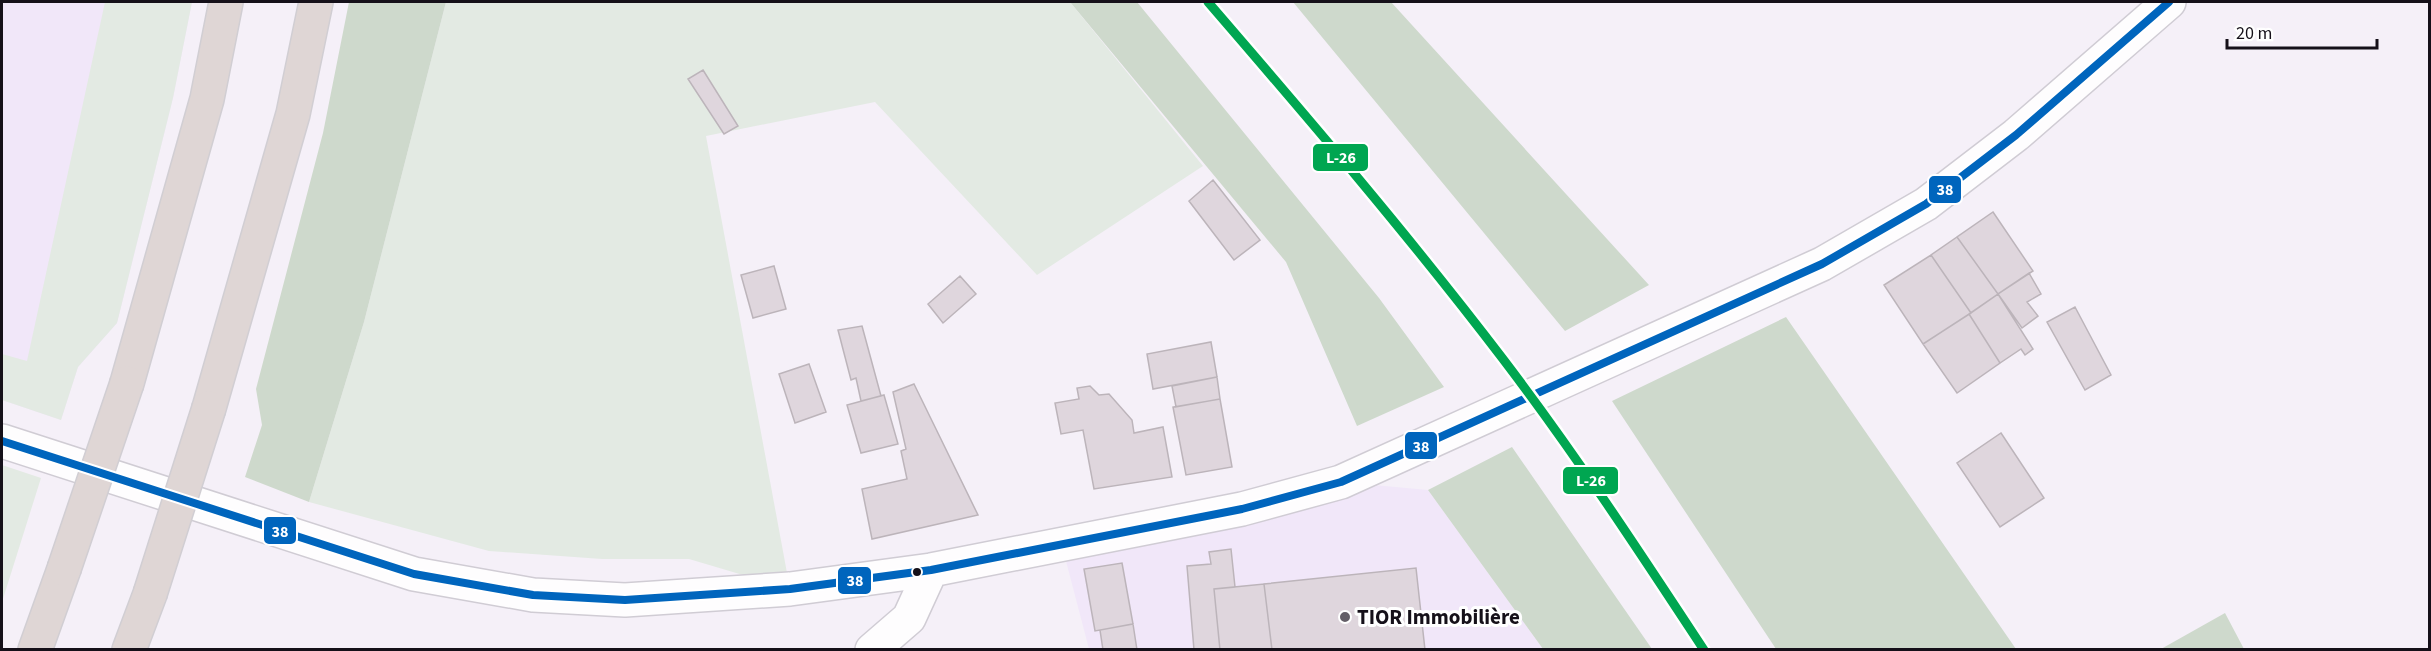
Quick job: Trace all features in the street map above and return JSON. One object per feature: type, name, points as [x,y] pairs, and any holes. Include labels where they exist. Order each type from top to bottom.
[{"type":"highway","points":[[34,650],[127,383],[207,99],[226,2]]},
{"type":"highway","points":[[129,650],[150,594],[209,408],[293,114],[316,2]]},
{"type":"street","points":[[2,441],[414,574],[534,595],[625,600],[790,589],[931,570],[1242,508],[1341,482],[1695,319],[1822,264],[1926,204],[2016,135],[2169,2]]},
{"type":"street","points":[[872,650],[909,618],[931,570]]},
{"type":"shaded area","points":[[2,2],[192,2],[173,98],[117,323],[78,367],[61,420],[2,400]]},
{"type":"shaded area","points":[[105,2],[192,2],[173,98],[117,323],[78,367],[61,420],[2,400],[2,354],[27,361]]},
{"type":"shaded area","points":[[349,2],[446,2],[364,322],[309,502],[245,477],[262,425],[256,389],[323,133]]},
{"type":"shaded area","points":[[446,2],[1070,2],[1203,166],[1037,275],[875,102],[706,136],[790,589],[689,559],[602,559],[489,551],[309,502],[364,322]]},
{"type":"shaded area","points":[[1070,2],[1137,2],[1379,298],[1444,387],[1357,426],[1286,262]]},
{"type":"shaded area","points":[[1293,2],[1391,2],[1649,285],[1565,331]]},
{"type":"shaded area","points":[[1786,317],[2016,649],[1776,649],[1612,401]]},
{"type":"shaded area","points":[[1512,447],[1652,649],[1543,649],[1428,490]]},
{"type":"shaded area","points":[[2,465],[41,478],[2,602]]},
{"type":"shaded area","points":[[1341,482],[1428,490],[1543,649],[1089,649],[1061,542]]},
{"type":"shaded area","points":[[2225,613],[2244,649],[2161,649]]},
{"type":"building","points":[[703,70],[738,126],[724,134],[688,79]]},
{"type":"building","points":[[1213,180],[1260,240],[1234,260],[1189,201]]},
{"type":"building","points":[[1993,212],[2033,271],[1998,294],[1957,237]]},
{"type":"building","points":[[1957,237],[1998,294],[1971,313],[1931,255]]},
{"type":"building","points":[[1931,255],[1971,313],[1923,344],[1884,285]]},
{"type":"building","points":[[774,266],[786,309],[753,318],[741,275]]},
{"type":"building","points":[[2029,273],[2041,294],[2027,302],[2038,316],[2022,328],[1998,294]]},
{"type":"building","points":[[960,276],[976,294],[943,323],[928,304]]},
{"type":"building","points":[[1998,294],[2033,349],[2025,355],[2021,349],[2000,363],[1969,314]]},
{"type":"building","points":[[2075,307],[2111,375],[2085,390],[2047,322]]},
{"type":"building","points":[[1969,314],[2000,363],[1957,393],[1923,344]]},
{"type":"building","points":[[862,326],[881,396],[861,401],[856,378],[851,380],[838,330]]},
{"type":"building","points":[[1211,342],[1217,377],[1153,389],[1147,354]]},
{"type":"building","points":[[809,364],[826,412],[795,423],[779,374]]},
{"type":"building","points":[[1217,377],[1220,399],[1176,407],[1172,386]]},
{"type":"building","points":[[914,384],[978,515],[872,539],[862,489],[907,479],[901,451],[906,449],[893,392]]},
{"type":"building","points":[[1090,386],[1099,395],[1109,394],[1132,420],[1134,433],[1163,427],[1172,477],[1094,489],[1083,430],[1061,434],[1055,403],[1079,399],[1077,388]]},
{"type":"building","points":[[884,395],[898,444],[861,453],[847,405]]},
{"type":"building","points":[[1220,399],[1232,467],[1186,475],[1173,407]]},
{"type":"building","points":[[2001,433],[2044,498],[2000,527],[1957,463]]},
{"type":"building","points":[[1231,549],[1235,587],[1214,589],[1220,650],[1194,650],[1187,566],[1211,564],[1209,552]]},
{"type":"building","points":[[1122,563],[1133,624],[1095,631],[1084,569]]},
{"type":"building","name":"TIOR Immobilière","points":[[1416,568],[1425,650],[1272,650],[1264,584]]},
{"type":"building","points":[[1264,584],[1272,650],[1220,650],[1214,589]]},
{"type":"building","points":[[1133,624],[1137,650],[1103,650],[1100,630]]},
{"type":"transit line","name":"L-26","points":[[1208,2],[1395,223],[1503,359],[1581,466],[1704,650]]},
{"type":"transit line","name":"38","points":[[2,441],[414,574],[533,595],[625,600],[790,589],[931,570],[1242,509],[1341,482],[1822,264],[1926,204],[2016,135],[2169,2]]},
{"type":"place","name":"TIOR Immobilière","points":[[1345,617]]}]
